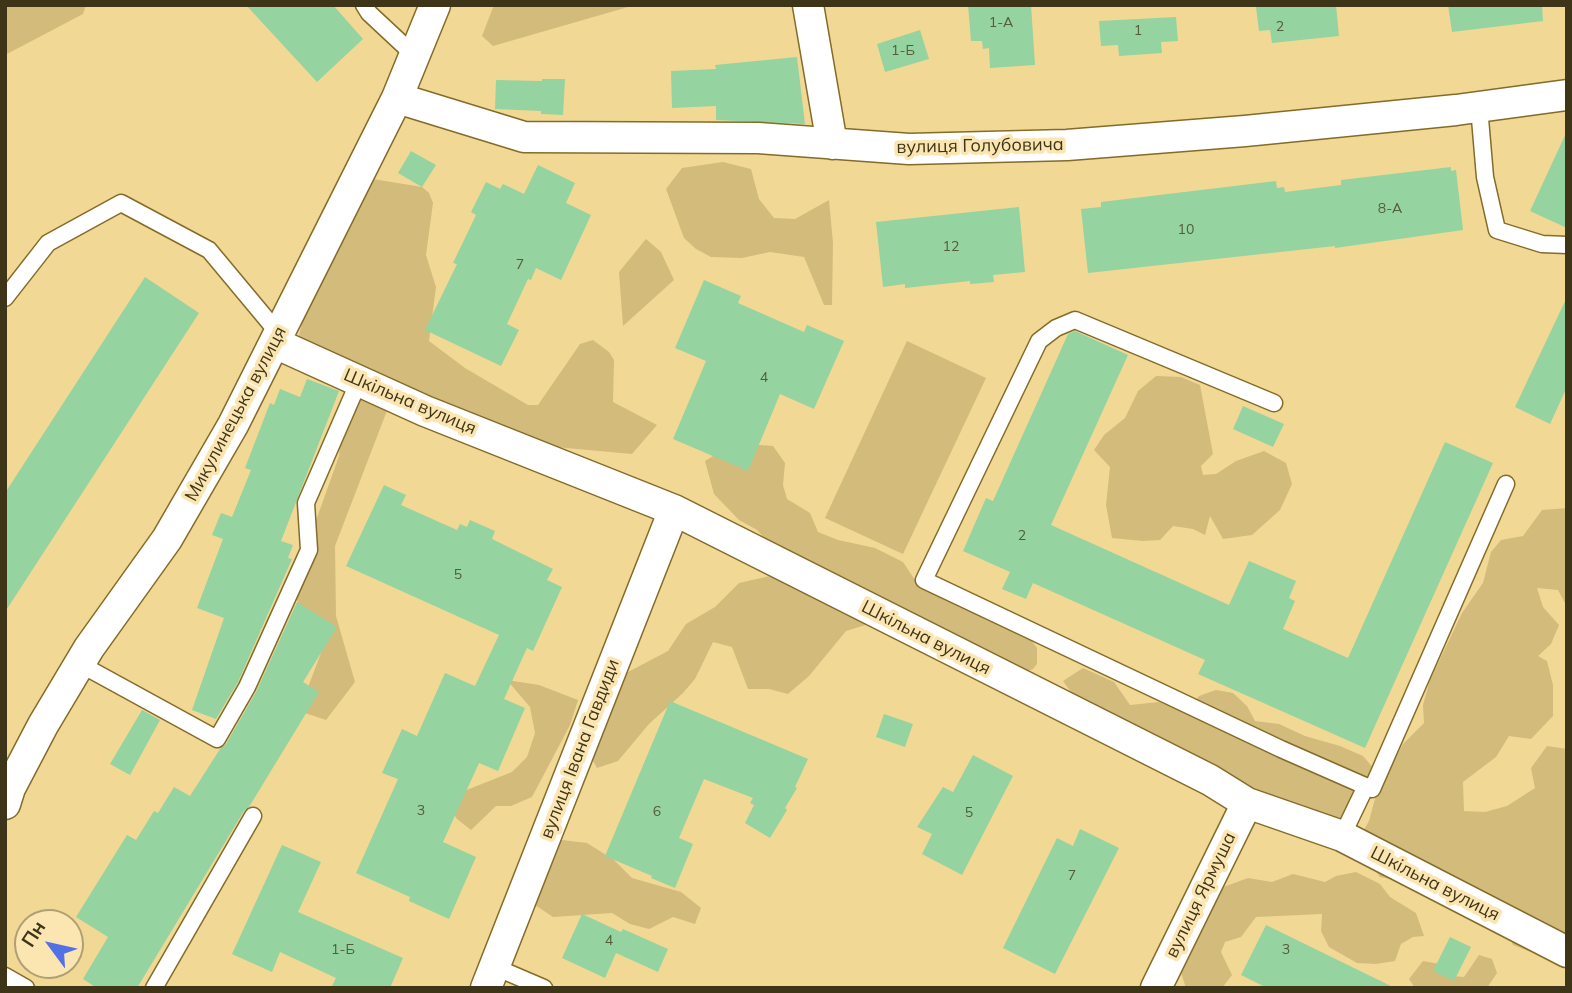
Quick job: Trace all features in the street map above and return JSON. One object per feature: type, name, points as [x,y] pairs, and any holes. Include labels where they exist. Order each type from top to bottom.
[{"type":"street","name":"Микулинецька вулиця","points":[[5,804],[10,788],[43,725],[80,664],[167,539],[233,425],[397,98],[435,5]]},
{"type":"street","points":[[808,5],[832,144]]},
{"type":"street","name":"вулиця Голубовича","points":[[397,98],[524,137],[758,138],[909,149],[1067,145],[1245,131],[1479,107],[1567,94]]},
{"type":"street","name":"Шкільна вулиця","points":[[277,338],[359,381],[425,411],[674,510],[1210,780],[1247,803],[1342,836],[1567,951]]},
{"type":"street","name":"вулиця Івана Гавдиди","points":[[491,977],[674,510]]},
{"type":"street","name":"вулиця Ярмуша","points":[[1156,988],[1247,803]]},
{"type":"lane","points":[[364,5],[369,13],[414,55]]},
{"type":"lane","points":[[1479,107],[1485,177],[1497,230],[1542,244],[1567,245]]},
{"type":"lane","points":[[5,298],[48,243],[121,202],[209,250],[277,338]]},
{"type":"lane","points":[[1273,403],[1075,320],[1056,328],[1038,341],[925,580],[1372,789],[1506,484]]},
{"type":"lane","points":[[80,664],[217,739],[247,687],[309,550],[306,503],[359,381]]},
{"type":"lane","points":[[1342,836],[1366,786]]},
{"type":"lane","points":[[154,988],[253,816]]},
{"type":"lane","points":[[5,976],[26,988]]},
{"type":"lane","points":[[491,977],[544,988]]},
{"type":"shaded area","points":[[5,5],[86,5],[83,14],[5,55]]},
{"type":"shaded area","points":[[494,5],[635,5],[493,46],[482,36]]},
{"type":"shaded area","points":[[723,162],[751,169],[759,199],[774,218],[795,219],[829,200],[833,243],[832,305],[824,305],[804,257],[770,252],[742,258],[711,257],[684,238],[666,189],[682,168]]},
{"type":"shaded area","points":[[373,179],[422,187],[429,193],[433,203],[426,255],[436,287],[429,341],[465,368],[528,405],[538,405],[580,344],[593,340],[609,352],[614,360],[613,402],[657,425],[632,454],[522,444],[297,344],[307,302]]},
{"type":"shaded area","points":[[646,239],[661,252],[674,280],[623,326],[619,272]]},
{"type":"shaded area","points":[[907,341],[986,378],[903,554],[825,518]]},
{"type":"shaded area","points":[[1156,376],[1181,377],[1200,385],[1213,454],[1201,466],[1203,475],[1216,474],[1236,461],[1264,451],[1286,463],[1292,484],[1280,510],[1252,535],[1223,539],[1210,516],[1205,535],[1193,529],[1173,526],[1160,540],[1112,538],[1106,505],[1110,467],[1094,450],[1104,435],[1125,418],[1138,391]]},
{"type":"shaded area","points":[[370,386],[388,408],[335,546],[336,616],[355,682],[326,720],[299,711],[321,653],[321,638],[298,603],[294,587],[339,456],[342,422]]},
{"type":"shaded area","points":[[734,443],[773,446],[785,463],[783,485],[787,499],[810,513],[818,532],[838,540],[875,548],[903,562],[921,589],[936,591],[1031,640],[1037,648],[1037,664],[1033,669],[1018,675],[875,622],[846,631],[809,676],[788,694],[769,689],[748,689],[732,647],[713,642],[695,679],[683,693],[649,724],[618,761],[597,768],[587,750],[615,682],[668,651],[686,624],[715,607],[739,583],[779,574],[772,546],[757,530],[739,520],[714,494],[705,461]]},
{"type":"shaded area","points":[[1567,508],[1567,607],[1558,590],[1537,588],[1543,607],[1559,625],[1551,644],[1538,656],[1547,661],[1553,685],[1553,716],[1531,739],[1509,736],[1496,757],[1463,782],[1464,811],[1485,812],[1507,806],[1535,788],[1531,768],[1547,746],[1567,749],[1567,959],[1559,954],[1531,952],[1513,945],[1507,930],[1407,882],[1380,877],[1370,864],[1361,835],[1369,821],[1376,795],[1403,744],[1424,723],[1423,705],[1430,680],[1462,613],[1483,583],[1491,552],[1501,540],[1523,536],[1542,510]]},
{"type":"shaded area","points":[[1083,668],[1114,682],[1130,705],[1159,702],[1186,713],[1199,696],[1216,690],[1233,693],[1247,706],[1255,721],[1279,724],[1363,756],[1375,770],[1358,816],[1306,836],[1125,725],[1104,709],[1081,706],[1063,681]]},
{"type":"shaded area","points":[[507,680],[539,685],[578,700],[570,725],[532,797],[511,806],[496,806],[471,830],[457,819],[446,802],[464,791],[512,772],[527,757],[535,733],[530,707]]},
{"type":"shaded area","points":[[562,840],[587,843],[614,860],[632,878],[681,892],[701,908],[695,924],[673,917],[649,929],[630,924],[612,913],[553,917],[532,903],[540,847]]},
{"type":"shaded area","points":[[1356,872],[1380,884],[1390,897],[1416,913],[1424,936],[1413,937],[1401,944],[1395,961],[1357,963],[1329,947],[1321,931],[1322,914],[1256,917],[1241,937],[1225,942],[1221,952],[1232,975],[1222,988],[1186,988],[1179,967],[1218,889],[1248,878],[1272,882],[1293,874],[1325,882],[1336,876]]},
{"type":"shaded area","points":[[1479,955],[1492,959],[1497,973],[1487,988],[1415,988],[1409,979],[1423,961],[1445,965],[1452,976],[1464,977]]},
{"type":"building","points":[[246,5],[333,5],[363,39],[317,82]]},
{"type":"building","points":[[968,5],[1031,5],[1035,65],[990,68],[989,48],[983,49],[982,41],[971,41]]},
{"type":"building","points":[[1336,5],[1339,36],[1272,43],[1270,30],[1259,31],[1256,7]]},
{"type":"building","points":[[1448,5],[1542,5],[1543,21],[1452,32]]},
{"type":"building","points":[[1176,17],[1178,41],[1161,42],[1162,53],[1119,56],[1118,45],[1101,46],[1099,21]]},
{"type":"building","points":[[920,30],[929,59],[885,72],[877,44]]},
{"type":"building","points":[[797,57],[805,124],[716,120],[716,106],[672,108],[671,71],[716,69],[715,65]]},
{"type":"building","points":[[565,79],[563,115],[495,109],[496,80]]},
{"type":"building","points":[[1567,131],[1567,228],[1530,211]]},
{"type":"building","points":[[411,151],[436,165],[422,187],[398,173]]},
{"type":"building","points":[[538,165],[575,183],[566,203],[591,215],[561,280],[536,268],[531,280],[528,279],[507,324],[519,330],[501,366],[425,330],[457,264],[453,263],[476,215],[471,212],[486,182],[500,189],[503,184],[524,194]]},
{"type":"building","points":[[1451,167],[1451,171],[1456,170],[1463,230],[1335,248],[1088,273],[1081,209],[1101,207],[1101,202],[1276,181],[1277,188],[1284,187],[1285,192],[1341,185],[1341,180]]},
{"type":"building","points":[[1019,207],[1025,272],[993,275],[994,282],[883,287],[876,222]]},
{"type":"building","points":[[145,277],[199,313],[5,612],[5,493]]},
{"type":"building","points":[[704,280],[741,296],[738,303],[804,332],[807,325],[844,341],[814,409],[780,394],[748,471],[673,439],[706,361],[675,348]]},
{"type":"building","points":[[1567,297],[1567,387],[1550,424],[1515,407]]},
{"type":"building","points":[[1075,331],[1128,355],[1051,525],[1229,605],[1249,561],[1296,581],[1289,598],[1295,601],[1283,629],[1348,658],[1445,442],[1493,463],[1365,748],[1198,674],[1205,660],[1033,583],[1026,599],[1002,589],[1010,572],[963,551],[986,498],[993,501],[1068,334]]},
{"type":"building","points":[[307,379],[339,391],[281,541],[293,545],[288,558],[292,559],[238,682],[216,719],[192,710],[224,618],[197,608],[223,539],[212,535],[221,513],[232,517],[251,470],[245,468],[270,403],[274,405],[280,389],[300,397]]},
{"type":"building","points":[[1243,406],[1284,424],[1273,447],[1233,429]]},
{"type":"building","points":[[384,485],[406,495],[401,505],[457,530],[460,524],[467,527],[470,520],[495,531],[492,539],[553,569],[547,580],[562,587],[533,651],[527,648],[504,699],[525,708],[498,771],[479,763],[443,842],[476,857],[449,919],[409,901],[410,897],[356,873],[398,779],[382,773],[402,729],[417,736],[445,673],[475,686],[499,635],[346,566]]},
{"type":"building","points":[[297,602],[337,627],[303,682],[319,692],[137,988],[97,988],[83,979],[108,937],[84,922],[84,909],[81,909],[127,835],[136,840],[154,811],[158,813],[174,787],[190,796],[226,744],[256,692]]},
{"type":"building","points":[[670,701],[808,759],[795,787],[797,788],[785,808],[787,810],[770,838],[745,823],[754,805],[750,803],[753,798],[704,779],[679,838],[693,844],[675,888],[605,856]]},
{"type":"building","points":[[142,710],[160,720],[130,775],[110,764]]},
{"type":"building","points":[[884,714],[913,724],[905,747],[876,737]]},
{"type":"building","points":[[973,755],[1013,776],[962,875],[922,854],[932,834],[917,827],[943,787],[953,792]]},
{"type":"building","points":[[1080,829],[1119,848],[1055,974],[1003,948],[1057,838],[1073,846]]},
{"type":"building","points":[[282,845],[321,862],[298,912],[403,958],[390,988],[331,988],[336,978],[280,952],[272,972],[232,954]]},
{"type":"building","points":[[582,914],[668,949],[658,972],[616,953],[605,978],[562,958]]},
{"type":"building","points":[[1266,925],[1395,988],[1267,988],[1241,975]]},
{"type":"building","points":[[1450,937],[1471,947],[1454,981],[1433,971]]}]
